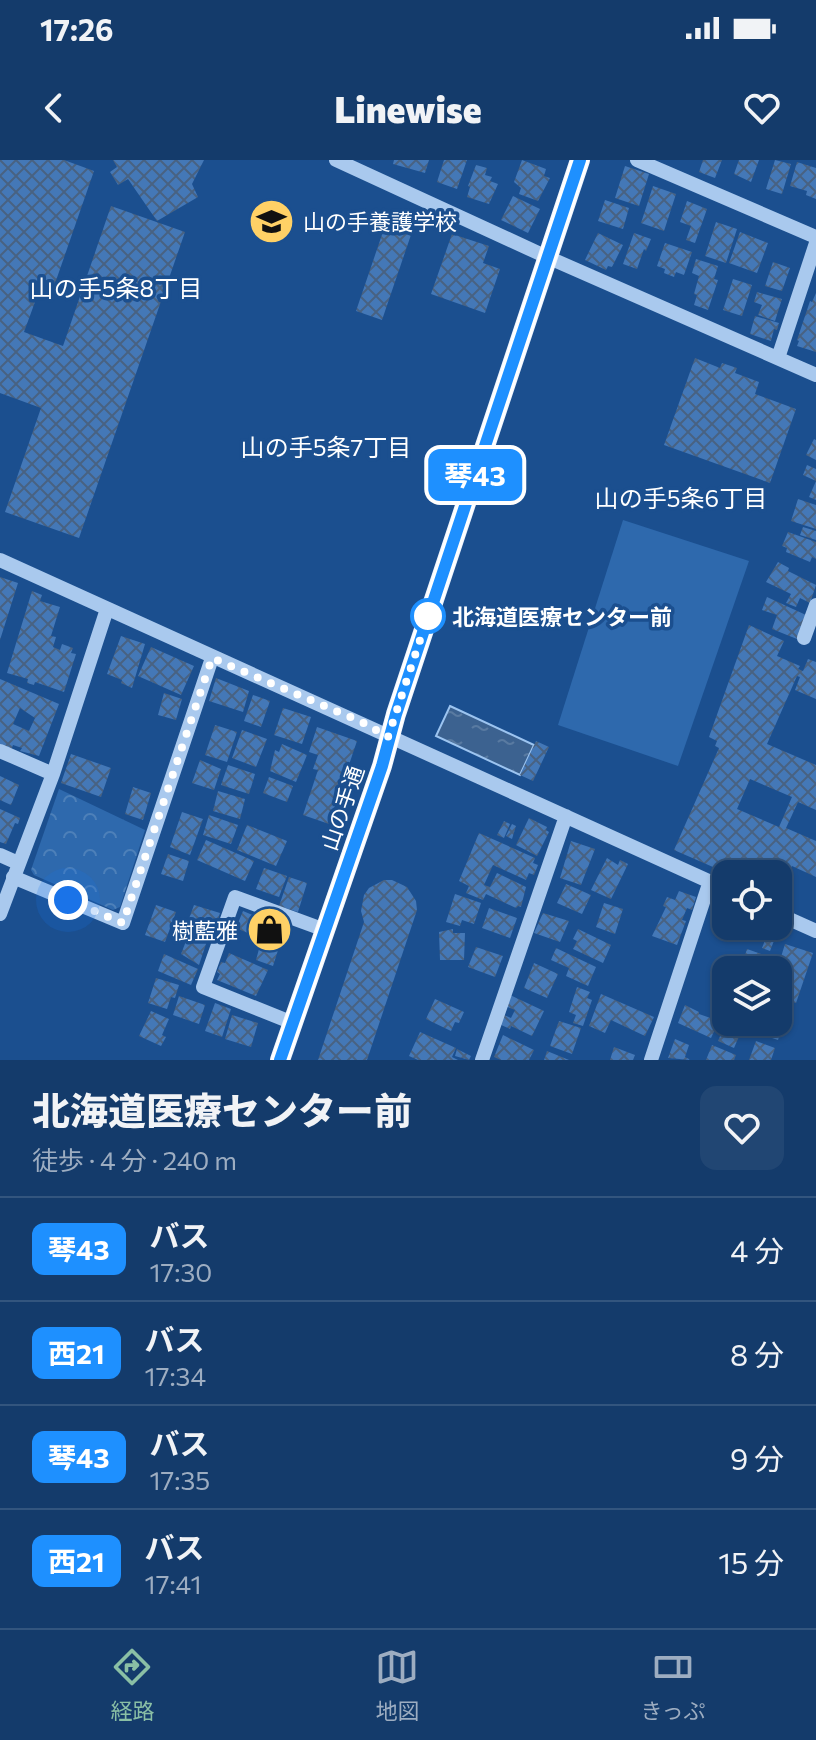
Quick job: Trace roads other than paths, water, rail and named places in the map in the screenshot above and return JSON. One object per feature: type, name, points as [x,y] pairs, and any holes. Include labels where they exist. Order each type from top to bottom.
[{"type":"main road","name":"山の手通","points":[[280,1060],[382,766],[388,737],[580,160]]},
{"type":"street","points":[[336,160],[816,375]]},
{"type":"street","points":[[637,160],[816,240],[778,358]]},
{"type":"street","points":[[0,560],[710,881],[651,1060]]},
{"type":"street","points":[[804,638],[816,605]]},
{"type":"street","points":[[0,914],[53,774],[107,609]]},
{"type":"street","points":[[0,855],[15,870],[123,923],[212,658]]},
{"type":"street","points":[[0,751],[53,774]]},
{"type":"street","points":[[482,1060],[566,816]]},
{"type":"street","points":[[293,1023],[203,987],[235,897],[325,930]]},
{"type":"street","points":[[792,920],[816,931]]},
{"type":"water","points":[[450,706],[534,745],[520,775],[436,736]]},
{"type":"place","name":"山の手養護学校","points":[[272,221]]},
{"type":"place","name":"北海道医療センター前","points":[[428,616]]},
{"type":"place","name":"樹藍雅","points":[[269,930]]},
{"type":"district","name":"山の手5条8丁目","points":[[116,287]]},
{"type":"district","name":"山の手5条7丁目","points":[[326,446]]},
{"type":"district","name":"山の手5条6丁目","points":[[681,497]]}]
